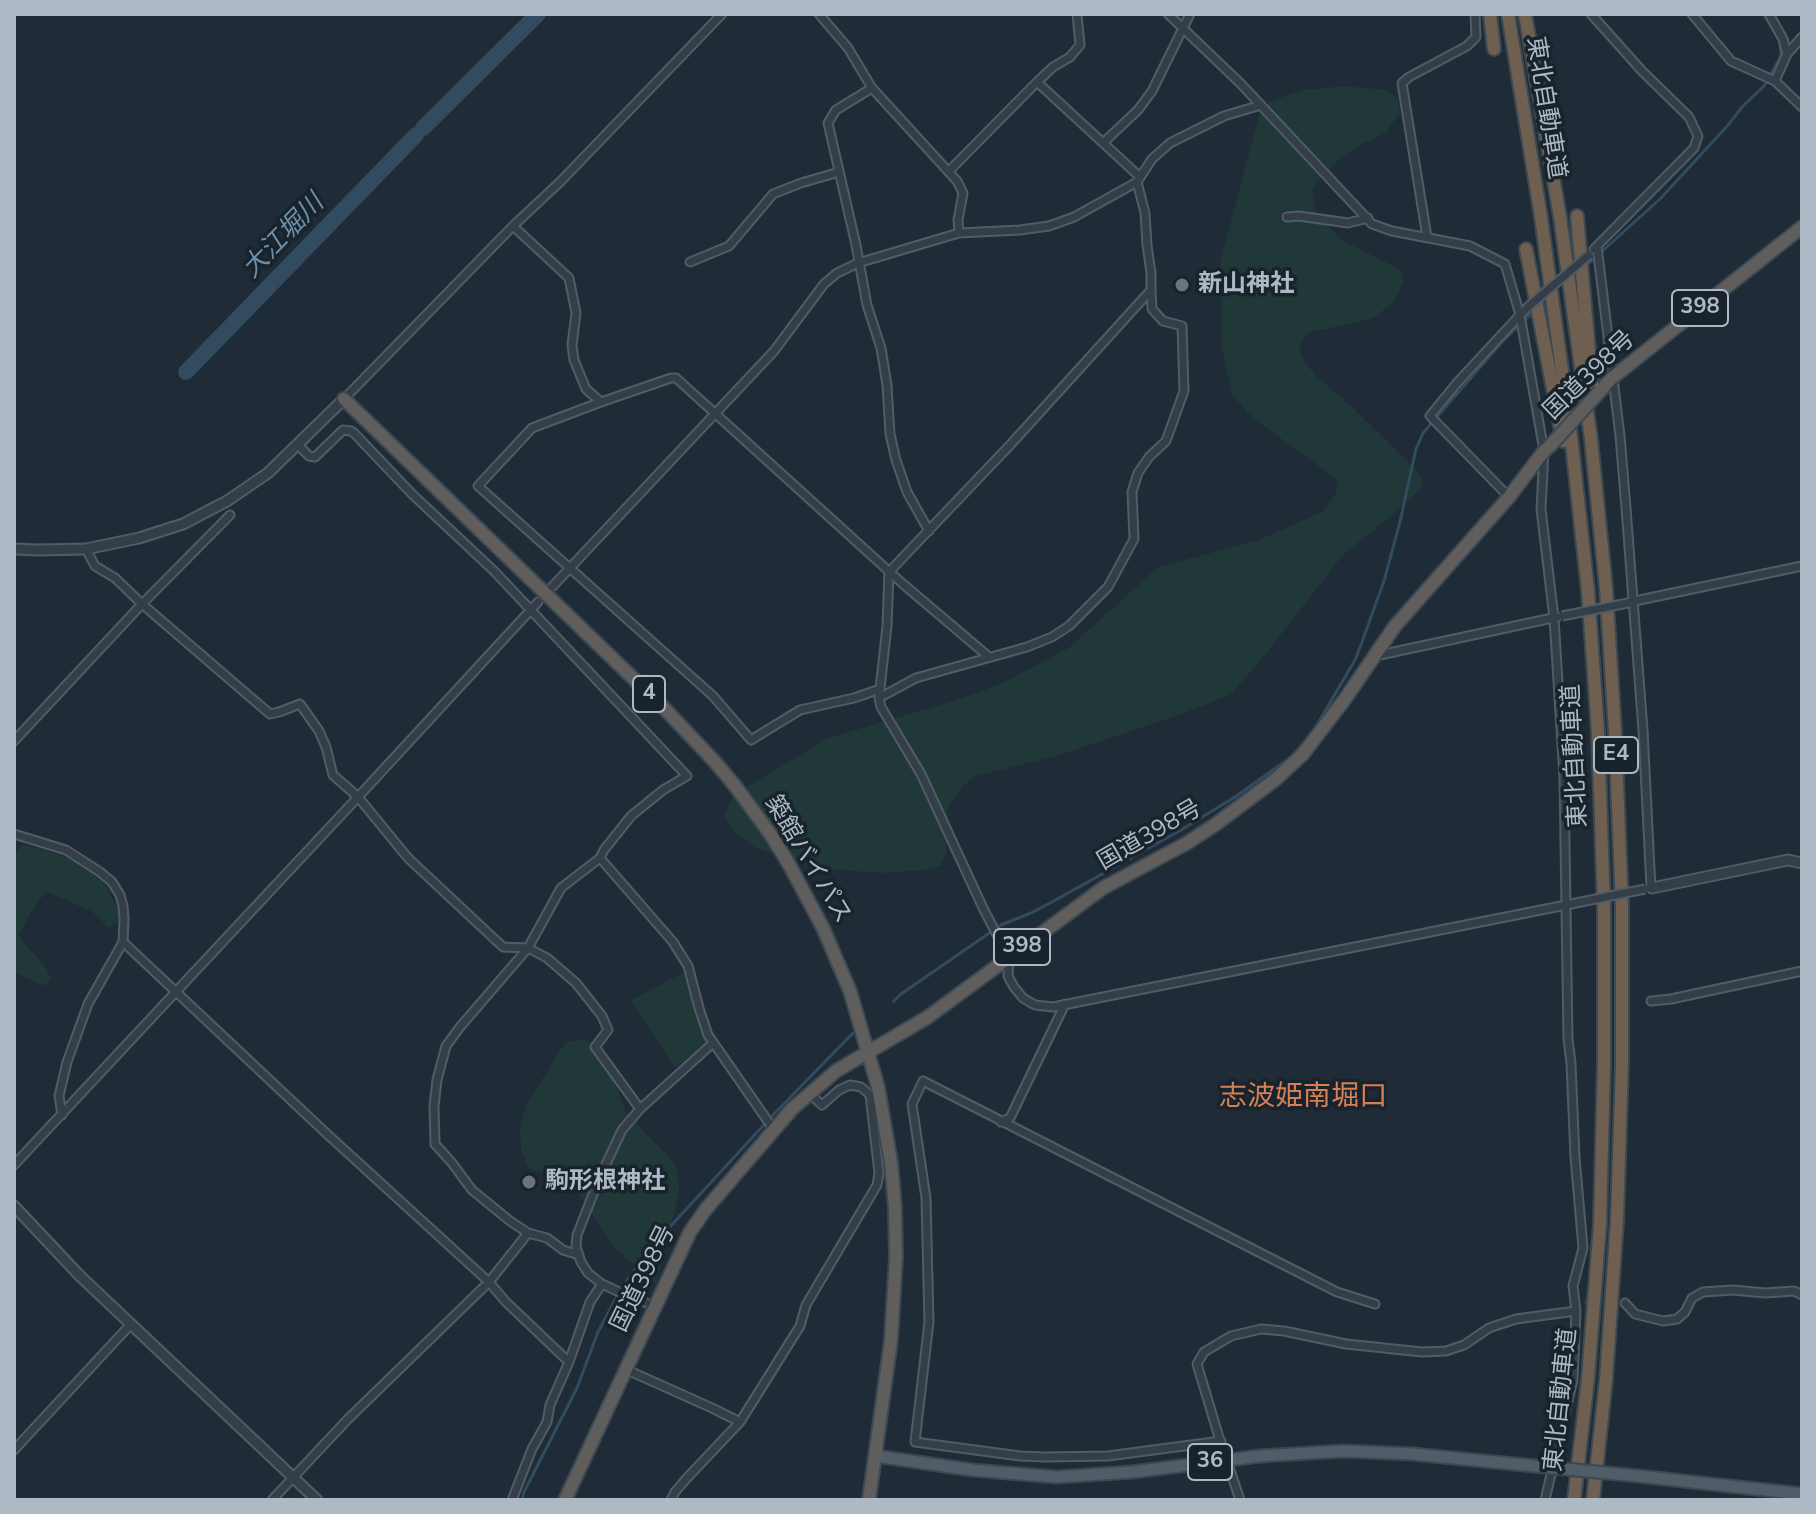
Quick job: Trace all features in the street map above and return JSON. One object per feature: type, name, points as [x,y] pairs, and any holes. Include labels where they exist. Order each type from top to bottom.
[{"type":"highway","points":[[1490,14],[1494,49]]},
{"type":"highway","name":"東北自動車道","points":[[1508,14],[1559,338],[1581,522],[1598,732],[1604,909],[1600,1224],[1588,1378],[1574,1500]]},
{"type":"highway","name":"東北自動車道","points":[[1525,14],[1560,217],[1598,497],[1615,731],[1622,907],[1622,1063],[1617,1220],[1606,1379],[1593,1500]]},
{"type":"highway","points":[[1577,216],[1596,436],[1598,497]]},
{"type":"highway","name":"国道398号","points":[[565,1500],[690,1232],[772,1127],[836,1071],[928,1017],[1103,888],[1187,843],[1276,779],[1303,754],[1395,626],[1612,378],[1802,227]]},
{"type":"highway","points":[[1526,249],[1581,522]]},
{"type":"highway","name":"築館バイパス","points":[[344,399],[665,709],[736,787],[771,835],[823,928],[850,991],[869,1052],[891,1162],[895,1208],[896,1257],[891,1340],[869,1500]]},
{"type":"main road","name":"36","points":[[876,1456],[972,1470],[1057,1477],[1132,1472],[1309,1451],[1376,1452],[1802,1494]]},
{"type":"street","points":[[14,549],[86,549],[128,541],[183,524],[268,473],[561,181],[722,14]]},
{"type":"street","points":[[819,14],[848,48],[872,88],[957,181],[963,193],[959,233]]},
{"type":"street","points":[[949,171],[1037,82],[1070,57],[1080,45],[1077,14]]},
{"type":"street","points":[[1168,14],[1261,105],[1372,224],[1392,231],[1470,246],[1505,264],[1521,317],[1547,449],[1541,509],[1558,617],[1568,904],[1568,1039],[1583,1248],[1573,1286],[1576,1311],[1573,1380],[1545,1500]]},
{"type":"street","points":[[1104,142],[1138,110],[1152,91],[1190,14]]},
{"type":"street","points":[[1427,237],[1402,83],[1467,46],[1476,37],[1475,14]]},
{"type":"street","points":[[1509,497],[1430,416],[1529,306],[1589,255],[1694,148],[1698,136],[1689,117],[1591,14]]},
{"type":"street","points":[[1692,14],[1731,61],[1774,80],[1802,107]]},
{"type":"street","points":[[1769,14],[1783,39],[1787,54]]},
{"type":"street","points":[[1774,80],[1787,54],[1802,37]]},
{"type":"street","points":[[989,657],[889,572],[676,378],[532,428],[478,486],[713,696],[751,740],[800,710],[880,694],[916,678],[1027,647],[1069,626],[1108,587],[1134,539],[1132,492],[1138,473],[1166,441],[1184,391],[1182,326],[1163,321],[1152,309],[1145,213],[1139,179],[1104,142],[1037,82]]},
{"type":"street","points":[[872,88],[836,110],[828,123],[871,321],[881,348],[890,434],[896,460],[907,492],[929,531]]},
{"type":"street","points":[[552,587],[774,351],[824,284],[837,273],[858,263],[959,233],[1049,226],[1074,217],[1139,179],[1152,159],[1170,143],[1224,116],[1261,105]]},
{"type":"street","points":[[690,262],[729,246],[773,194],[839,172]]},
{"type":"street","points":[[1287,217],[1348,223],[1368,218]]},
{"type":"street","points":[[513,226],[569,278],[576,313],[572,345],[574,360],[586,389],[601,402]]},
{"type":"street","points":[[1597,246],[1620,436],[1643,730],[1649,889]]},
{"type":"street","points":[[1151,290],[889,572],[881,707],[921,774],[1009,958],[1008,976],[1023,998],[1035,1005],[1053,1007],[1788,860],[1802,863]]},
{"type":"street","points":[[298,445],[309,456],[315,457],[340,432],[351,431],[494,571],[687,776],[663,790],[631,816],[600,858],[561,888],[528,948],[446,1046],[437,1080],[435,1144],[472,1190],[528,1233],[547,1238],[563,1250],[579,1255]]},
{"type":"street","points":[[14,741],[230,515]]},
{"type":"street","points":[[86,549],[95,566],[115,578],[270,714],[300,704],[319,731],[333,775],[358,797],[408,858],[503,947],[528,948],[547,958],[576,983],[602,1016],[608,1030],[595,1047],[640,1109]]},
{"type":"street","points":[[1375,656],[1802,566]]},
{"type":"street","points":[[14,1165],[538,602]]},
{"type":"street","points":[[14,834],[66,850],[112,882],[123,906],[123,942],[88,1004],[67,1062],[59,1096],[62,1115]]},
{"type":"street","points":[[600,858],[673,942],[688,966],[708,1035],[772,1127]]},
{"type":"street","points":[[123,942],[489,1282],[569,1362]]},
{"type":"street","points":[[1651,1001],[1802,971]]},
{"type":"street","points":[[1001,1122],[1010,1118],[1065,1004]]},
{"type":"street","points":[[654,1307],[602,1284],[588,1273],[576,1247],[577,1235],[622,1130],[640,1109],[713,1043]]},
{"type":"street","points":[[1221,1441],[1108,1456],[1045,1457],[915,1442],[929,1322],[926,1198],[912,1104],[923,1081],[1337,1292],[1375,1304]]},
{"type":"street","points":[[671,1500],[686,1479],[740,1422],[800,1326],[806,1305],[877,1185],[879,1173],[870,1095],[861,1087],[850,1085],[822,1105],[809,1093]]},
{"type":"street","points":[[14,1206],[80,1276],[317,1500]]},
{"type":"street","points":[[272,1500],[348,1419],[489,1282],[528,1233]]},
{"type":"street","points":[[512,1500],[532,1449],[547,1422],[550,1405],[590,1302],[602,1284]]},
{"type":"street","points":[[1625,1303],[1635,1314],[1663,1321],[1677,1319],[1685,1312],[1692,1298],[1703,1292],[1794,1291],[1802,1295]]},
{"type":"street","points":[[1575,1299],[1585,1301]]},
{"type":"street","points":[[1224,1454],[1197,1364],[1204,1352],[1231,1336],[1261,1329],[1346,1344],[1422,1352],[1446,1351],[1464,1345],[1489,1328],[1516,1319],[1576,1311]]},
{"type":"street","points":[[14,1450],[131,1324]]},
{"type":"street","points":[[625,1369],[740,1422]]},
{"type":"street","points":[[1229,1467],[1240,1500]]},
{"type":"green space","points":[[1344,86],[1387,90],[1398,100],[1400,112],[1386,133],[1359,145],[1316,182],[1312,191],[1317,215],[1342,240],[1401,270],[1404,282],[1392,304],[1371,319],[1307,333],[1301,342],[1300,354],[1314,374],[1420,474],[1423,486],[1342,556],[1230,695],[1057,756],[976,776],[965,784],[948,806],[946,855],[940,866],[881,873],[815,868],[754,847],[733,831],[725,815],[733,795],[828,738],[1001,684],[1070,647],[1158,567],[1259,540],[1322,512],[1336,493],[1337,479],[1254,419],[1232,395],[1222,348],[1220,263],[1259,116],[1270,101],[1304,90]]},
{"type":"green space","points":[[22,844],[61,855],[94,874],[106,886],[120,920],[109,928],[93,912],[46,891],[19,935],[45,966],[51,979],[43,986],[14,972],[14,858]]},
{"type":"green space","points":[[683,973],[706,1043],[675,1068],[631,1000]]},
{"type":"green space","points":[[582,1040],[599,1044],[604,1051],[625,1111],[674,1163],[678,1176],[679,1193],[656,1284],[615,1248],[579,1194],[528,1167],[521,1150],[520,1129],[526,1106],[567,1042]]},
{"type":"waterway","name":"大江堀川","points":[[423,128],[538,14]]},
{"type":"waterway","points":[[1587,265],[1661,198],[1764,86],[1781,56],[1780,42],[1764,14]]},
{"type":"waterway","name":"大江堀川","points":[[186,372],[416,135]]},
{"type":"waterway","points":[[1314,730],[1355,660],[1362,642],[1384,581],[1416,449],[1423,433],[1502,342],[1531,314]]},
{"type":"waterway","points":[[894,1001],[1001,925],[1052,902],[1235,797],[1291,757],[1307,739]]},
{"type":"waterway","points":[[623,1286],[667,1230],[853,1033]]},
{"type":"waterway","points":[[522,1500],[577,1388],[598,1332],[616,1298]]},
{"type":"tunnel","points":[[1585,1301],[1614,1307]]},
{"type":"place","name":"新山神社","points":[[1182,285]]},
{"type":"place","name":"駒形根神社","points":[[529,1182]]},
{"type":"district","name":"志波姫南堀口","points":[[1303,1098]]}]
